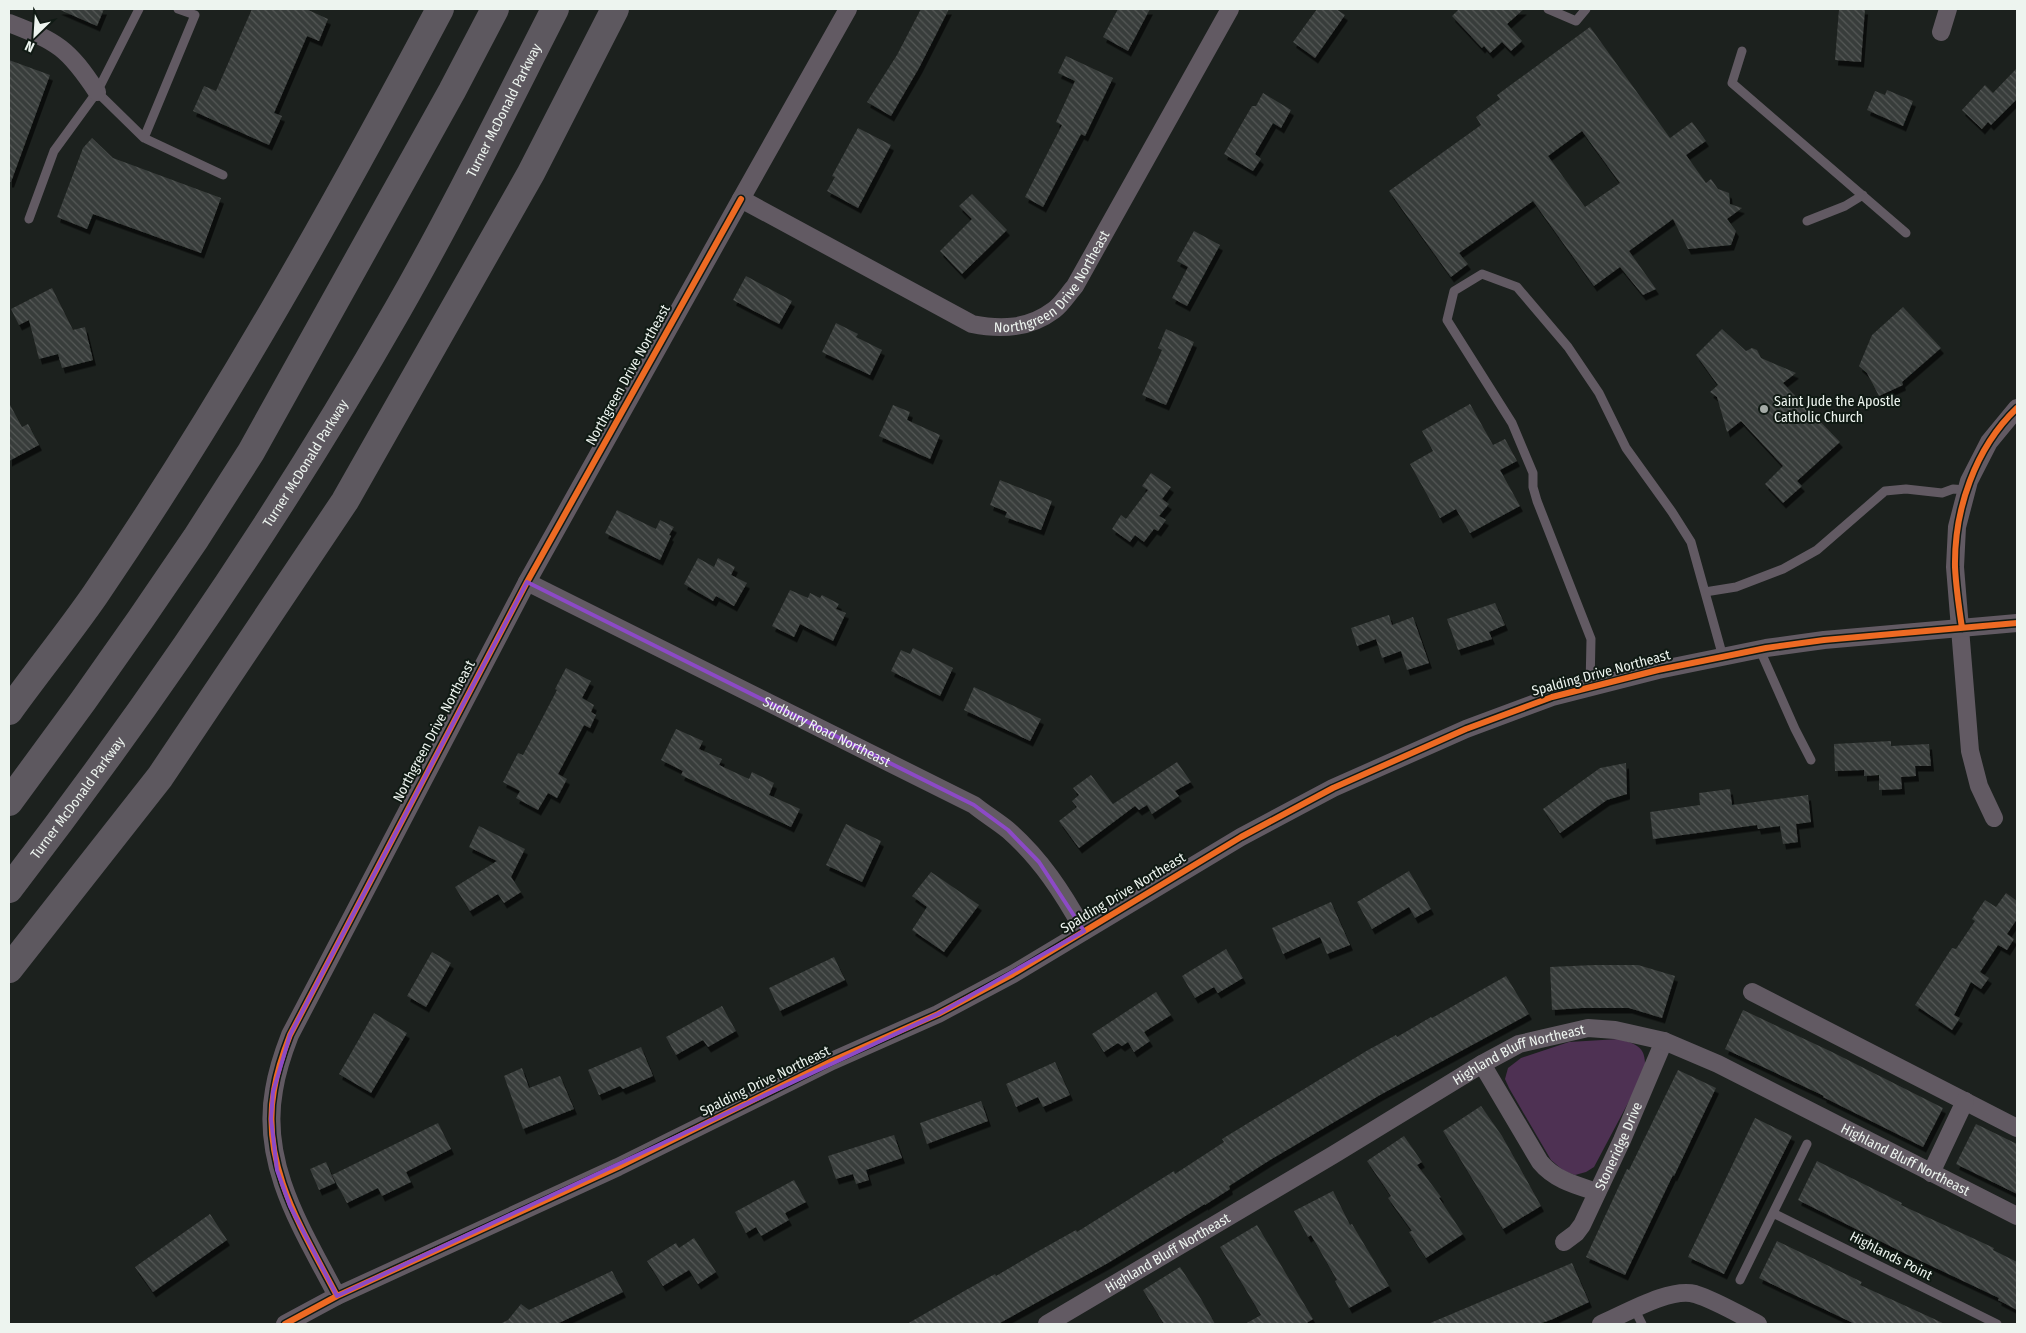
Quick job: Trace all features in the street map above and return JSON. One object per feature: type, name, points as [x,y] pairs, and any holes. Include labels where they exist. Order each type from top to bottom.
[{"type":"highway","points":[[9,711],[94,596],[200,434],[300,267],[440,9]]},
{"type":"highway","points":[[9,802],[135,628],[251,452],[452,91],[495,9]]},
{"type":"highway","name":"Turner McDonald Parkway","points":[[9,890],[127,732],[240,567],[296,480],[403,300],[448,218],[555,9]]},
{"type":"highway","points":[[9,969],[160,777],[345,500],[531,173],[615,9]]},
{"type":"street","name":"Northgreen Drive Northeast","points":[[337,1296],[290,1206],[277,1170],[272,1143],[273,1092],[278,1068],[290,1035],[528,582],[848,9]]},
{"type":"street","name":"Northgreen Drive Northeast","points":[[741,199],[972,324],[994,329],[1016,327],[1038,320],[1055,309],[1075,286],[1230,9]]},
{"type":"street","points":[[1941,32],[1948,9]]},
{"type":"street","points":[[9,23],[43,37],[65,50],[80,66],[97,92]]},
{"type":"street","points":[[1994,818],[1979,786],[1970,751],[1962,628],[1955,567],[1957,527],[1969,481],[1989,442],[2017,408]]},
{"type":"street","name":"Sudbury Road Northeast","points":[[528,582],[974,806],[1008,830],[1039,862],[1064,895],[1084,931]]},
{"type":"street","name":"Spalding Drive Northeast","points":[[285,1324],[337,1296],[609,1171],[832,1061],[938,1014],[1013,974],[1241,837],[1333,788],[1466,729],[1552,697],[1658,670],[1760,650],[1824,640],[2017,623]]},
{"type":"street","points":[[1752,992],[2017,1128]]},
{"type":"street","name":"Highland Bluff Northeast","points":[[1047,1324],[1333,1155],[1482,1064],[1519,1044],[1588,1028],[1615,1030],[1664,1041],[1718,1064],[2017,1216]]},
{"type":"street","name":"Stoneridge Drive","points":[[1564,1242],[1576,1233],[1582,1225],[1622,1140],[1664,1041]]},
{"type":"street","points":[[1482,1064],[1540,1162],[1548,1171],[1559,1179],[1597,1192]]},
{"type":"street","points":[[1931,1173],[1965,1101]]},
{"type":"street","points":[[1601,1324],[1638,1317],[1670,1295],[1683,1293],[1694,1294],[1758,1324]]},
{"type":"lane","points":[[30,218],[54,151],[97,92],[139,9]]},
{"type":"lane","points":[[144,138],[195,15],[178,9]]},
{"type":"lane","points":[[1548,9],[1576,21],[1586,9]]},
{"type":"lane","points":[[1742,51],[1732,83],[1906,233]]},
{"type":"lane","points":[[97,92],[144,138],[223,174]]},
{"type":"lane","points":[[1807,220],[1845,206],[1863,195]]},
{"type":"lane","points":[[1590,687],[1591,639],[1537,501],[1533,473],[1512,423],[1447,320],[1454,291],[1482,274],[1517,287],[1568,347],[1599,393],[1626,448],[1691,542],[1724,657]]},
{"type":"lane","points":[[1705,592],[1736,587],[1783,569],[1817,550],[1884,490],[1906,489],[1942,493],[1953,489],[1967,490]]},
{"type":"lane","points":[[1760,650],[1811,760]]},
{"type":"lane","points":[[1740,1280],[1807,1144]]},
{"type":"lane","name":"Highlands Point","points":[[1773,1213],[1997,1324]]},
{"type":"highlighted area","points":[[527,582],[974,805],[1008,830],[1039,862],[1084,931],[938,1014],[337,1296],[290,1206],[277,1170],[271,1119],[273,1092],[290,1035]]},
{"type":"shaded area","points":[[1619,1039],[1632,1043],[1643,1052],[1645,1071],[1594,1167],[1586,1172],[1575,1175],[1564,1171],[1551,1160],[1509,1088],[1505,1079],[1508,1068],[1521,1058],[1569,1042]]},
{"type":"building","points":[[58,9],[104,9],[97,26]]},
{"type":"building","points":[[252,9],[306,9],[328,19],[319,41],[307,36],[274,113],[282,116],[269,145],[193,111],[204,86],[216,91]]},
{"type":"building","points":[[921,9],[949,9],[919,68],[891,116],[867,102],[897,55]]},
{"type":"building","points":[[1118,9],[1150,9],[1128,51],[1103,37]]},
{"type":"building","points":[[1317,9],[1336,9],[1345,15],[1315,58],[1293,42]]},
{"type":"building","points":[[1459,9],[1524,9],[1507,24],[1522,41],[1511,51],[1502,42],[1490,53],[1484,46],[1482,48],[1452,16]]},
{"type":"building","points":[[1839,9],[1865,9],[1861,62],[1835,60]]},
{"type":"building","points":[[1590,27],[1670,138],[1692,122],[1706,141],[1686,155],[1706,183],[1711,179],[1718,189],[1729,193],[1730,204],[1742,208],[1727,219],[1736,231],[1731,245],[1688,249],[1673,219],[1629,251],[1656,289],[1643,295],[1620,267],[1594,286],[1533,201],[1459,253],[1468,264],[1451,277],[1389,191],[1481,125],[1476,117],[1500,99],[1497,95]],"holes":[[[1582,131],[1620,183],[1585,207],[1548,156]]]},
{"type":"building","points":[[1066,56],[1113,78],[1085,136],[1081,134],[1043,207],[1025,197],[1062,125],[1056,122],[1075,81],[1058,73]]},
{"type":"building","points":[[9,60],[50,75],[11,182],[9,182]]},
{"type":"building","points":[[2017,68],[2017,99],[1991,125],[1988,122],[1982,129],[1962,110],[1985,85],[1993,93]]},
{"type":"building","points":[[1887,90],[1913,101],[1903,126],[1867,110],[1875,91],[1885,95]]},
{"type":"building","points":[[1263,93],[1291,110],[1281,128],[1273,123],[1255,154],[1261,159],[1253,171],[1224,154],[1252,106],[1256,106]]},
{"type":"building","points":[[858,128],[891,145],[858,208],[827,191],[835,177],[832,176]]},
{"type":"building","points":[[92,138],[113,158],[221,198],[201,253],[93,214],[87,229],[57,217],[83,148]]},
{"type":"building","points":[[972,194],[1007,230],[962,274],[940,251],[972,219],[959,206]]},
{"type":"building","points":[[1194,231],[1220,245],[1187,306],[1172,298],[1188,267],[1177,261]]},
{"type":"building","points":[[746,276],[792,301],[779,324],[733,300]]},
{"type":"building","points":[[52,288],[73,330],[85,327],[93,360],[62,368],[58,354],[39,359],[29,320],[19,325],[11,309]]},
{"type":"building","points":[[1903,307],[1941,348],[1902,382],[1903,385],[1879,396],[1867,373],[1859,366],[1872,335]]},
{"type":"building","points":[[836,323],[858,334],[856,337],[882,350],[870,375],[822,352]]},
{"type":"building","points":[[1166,329],[1194,342],[1166,405],[1142,395],[1162,350],[1158,348]]},
{"type":"building","name":"Saint Jude the Apostle Catholic Church","points":[[1722,329],[1746,351],[1752,348],[1757,350],[1761,358],[1796,373],[1783,383],[1840,442],[1797,481],[1802,486],[1783,503],[1765,484],[1783,466],[1741,421],[1727,432],[1717,397],[1710,392],[1718,385],[1696,355]]},
{"type":"building","points":[[9,403],[22,427],[28,424],[39,445],[9,461]]},
{"type":"building","points":[[1470,404],[1493,445],[1505,439],[1517,461],[1500,470],[1520,506],[1470,533],[1456,509],[1440,518],[1410,464],[1433,451],[1422,431]]},
{"type":"building","points":[[893,405],[910,412],[907,420],[940,435],[930,459],[879,436]]},
{"type":"building","points":[[1151,473],[1171,487],[1162,499],[1169,504],[1159,516],[1166,520],[1158,531],[1154,529],[1144,542],[1135,535],[1130,542],[1112,529],[1121,515],[1126,519],[1148,490],[1142,486]]},
{"type":"building","points":[[1000,480],[1052,501],[1041,530],[1005,517],[1007,512],[990,505]]},
{"type":"building","points":[[617,510],[656,529],[660,520],[674,527],[660,560],[605,533]]},
{"type":"building","points":[[698,558],[714,567],[718,558],[735,567],[731,575],[747,583],[734,606],[716,596],[713,601],[684,584]]},
{"type":"building","points":[[790,590],[808,598],[810,593],[820,598],[822,595],[839,604],[836,609],[846,613],[833,641],[800,624],[794,637],[772,626]]},
{"type":"building","points":[[1495,603],[1505,625],[1489,632],[1492,639],[1458,650],[1447,619]]},
{"type":"building","points":[[1389,615],[1392,625],[1413,617],[1429,663],[1407,670],[1401,651],[1382,658],[1376,639],[1357,646],[1351,628]]},
{"type":"building","points":[[913,648],[953,668],[940,696],[891,671],[901,650],[910,654]]},
{"type":"building","points":[[566,668],[591,681],[582,698],[594,705],[591,712],[596,715],[590,728],[584,725],[558,774],[567,779],[557,798],[548,793],[538,810],[516,798],[520,791],[503,782],[518,753],[523,755],[557,690],[555,689]]},
{"type":"building","points":[[974,687],[1041,719],[1030,741],[964,710]]},
{"type":"building","points":[[676,729],[703,741],[699,749],[722,759],[719,765],[749,779],[752,772],[774,783],[769,795],[800,809],[791,827],[681,775],[683,771],[661,760]]},
{"type":"building","points":[[1891,741],[1891,746],[1929,744],[1931,766],[1915,766],[1916,776],[1901,777],[1902,789],[1879,790],[1879,775],[1864,776],[1864,770],[1835,771],[1834,744]]},
{"type":"building","points":[[1177,762],[1191,782],[1175,791],[1179,796],[1152,814],[1147,805],[1139,810],[1135,806],[1079,848],[1059,821],[1077,807],[1072,801],[1079,795],[1073,788],[1091,775],[1113,804]]},
{"type":"building","points":[[1626,763],[1627,794],[1607,800],[1560,833],[1543,809],[1600,768]]},
{"type":"building","points":[[1730,789],[1732,805],[1808,795],[1811,822],[1796,824],[1798,842],[1783,844],[1780,826],[1758,829],[1757,825],[1653,839],[1650,812],[1700,805],[1699,793]]},
{"type":"building","points":[[846,824],[881,841],[862,882],[826,865]]},
{"type":"building","points":[[479,826],[525,849],[511,877],[521,892],[504,903],[498,894],[470,911],[455,887],[497,861],[469,847]]},
{"type":"building","points":[[1409,871],[1431,909],[1415,918],[1409,907],[1372,929],[1357,902]]},
{"type":"building","points":[[931,872],[979,905],[944,952],[912,930],[927,907],[912,896]]},
{"type":"building","points":[[2006,893],[2017,901],[2017,919],[2007,934],[2014,939],[2007,950],[1998,945],[1980,972],[1989,978],[1981,989],[1971,982],[1954,1015],[1960,1018],[1952,1030],[1915,1005],[1952,948],[1956,949],[1975,921],[1972,919],[1985,900],[1996,907]]},
{"type":"building","points":[[1331,902],[1350,945],[1327,954],[1320,937],[1283,954],[1272,928]]},
{"type":"building","points":[[1226,949],[1243,978],[1218,993],[1214,987],[1195,998],[1182,976]]},
{"type":"building","points":[[432,952],[451,963],[426,1007],[407,996]]},
{"type":"building","points":[[834,957],[845,980],[780,1011],[769,988]]},
{"type":"building","points":[[1638,965],[1675,976],[1662,1018],[1629,1008],[1552,1010],[1550,967]]},
{"type":"building","points":[[1506,976],[1529,1014],[1380,1095],[1270,1160],[1229,1186],[1230,1189],[1205,1205],[1108,1263],[998,1324],[907,1324],[1076,1230],[1077,1232],[1174,1171],[1175,1174],[1224,1142],[1222,1139],[1368,1050],[1396,1035],[1397,1037]]},
{"type":"building","points":[[1156,992],[1171,1015],[1144,1032],[1150,1041],[1134,1052],[1128,1042],[1122,1046],[1118,1043],[1104,1052],[1092,1034]]},
{"type":"building","points":[[722,1006],[736,1031],[708,1047],[703,1040],[676,1055],[666,1037]]},
{"type":"building","points":[[1743,1010],[1943,1108],[1923,1147],[1824,1096],[1725,1049]]},
{"type":"building","points":[[374,1013],[407,1033],[371,1093],[339,1074]]},
{"type":"building","points":[[641,1047],[653,1076],[623,1089],[620,1086],[599,1095],[588,1070]]},
{"type":"building","points":[[1055,1062],[1070,1095],[1043,1107],[1038,1097],[1016,1107],[1006,1084]]},
{"type":"building","points":[[522,1068],[529,1088],[560,1076],[574,1109],[523,1129],[504,1076]]},
{"type":"building","points":[[1678,1070],[1716,1088],[1625,1275],[1586,1257],[1627,1169],[1629,1170]]},
{"type":"building","points":[[981,1101],[988,1121],[927,1144],[920,1123]]},
{"type":"building","points":[[1481,1106],[1502,1136],[1541,1206],[1503,1229],[1443,1131]]},
{"type":"building","points":[[1755,1118],[1792,1136],[1724,1274],[1688,1257]]},
{"type":"building","points":[[438,1123],[451,1149],[406,1172],[411,1182],[382,1196],[378,1188],[347,1203],[332,1175]]},
{"type":"building","points":[[1976,1124],[2017,1144],[2017,1194],[1956,1164]]},
{"type":"building","points":[[894,1135],[902,1158],[866,1170],[869,1180],[856,1184],[853,1174],[836,1179],[828,1156]]},
{"type":"building","points":[[1404,1136],[1422,1162],[1417,1165],[1441,1197],[1439,1198],[1463,1234],[1426,1258],[1409,1232],[1412,1231],[1388,1198],[1391,1196],[1367,1161]]},
{"type":"building","points":[[1817,1161],[1902,1203],[1901,1205],[1994,1248],[1993,1250],[2017,1262],[2017,1310],[1998,1300],[1999,1298],[1798,1200]]},
{"type":"building","points":[[326,1162],[335,1183],[319,1190],[310,1169]]},
{"type":"building","points":[[794,1180],[806,1202],[785,1213],[789,1220],[761,1236],[756,1227],[746,1233],[735,1212]]},
{"type":"building","points":[[1333,1191],[1350,1225],[1352,1224],[1389,1286],[1349,1308],[1335,1281],[1337,1280],[1311,1235],[1308,1237],[1294,1211]]},
{"type":"building","points":[[210,1214],[227,1240],[153,1292],[135,1267]]},
{"type":"building","points":[[1257,1225],[1313,1319],[1305,1324],[1245,1324],[1261,1315],[1220,1247]]},
{"type":"building","points":[[694,1238],[716,1272],[698,1284],[689,1270],[663,1286],[647,1261],[676,1243],[679,1248]]},
{"type":"building","points":[[1777,1241],[1862,1282],[1860,1285],[1945,1324],[1855,1324],[1759,1278]]},
{"type":"building","points":[[1572,1263],[1589,1302],[1553,1319],[1539,1324],[1428,1324]]},
{"type":"building","points":[[1180,1267],[1215,1324],[1164,1324],[1143,1290]]},
{"type":"building","points":[[612,1271],[623,1292],[557,1324],[500,1324],[508,1320],[521,1304],[529,1310]]},
{"type":"cycle path","points":[[337,1296],[311,1248],[288,1198],[279,1172],[273,1145],[271,1118],[274,1090],[287,1042],[527,582],[741,199]]},
{"type":"cycle path","points":[[1962,628],[1955,567],[1958,524],[1963,502],[1970,481],[1989,442],[2017,408]]},
{"type":"cycle path","points":[[285,1324],[337,1296],[618,1167],[832,1061],[938,1014],[1013,974],[1241,837],[1333,788],[1466,729],[1552,697],[1658,670],[1766,648],[1824,640],[2017,623]]},
{"type":"place","name":"Saint Jude the Apostle Catholic Church","points":[[1764,409]]}]
